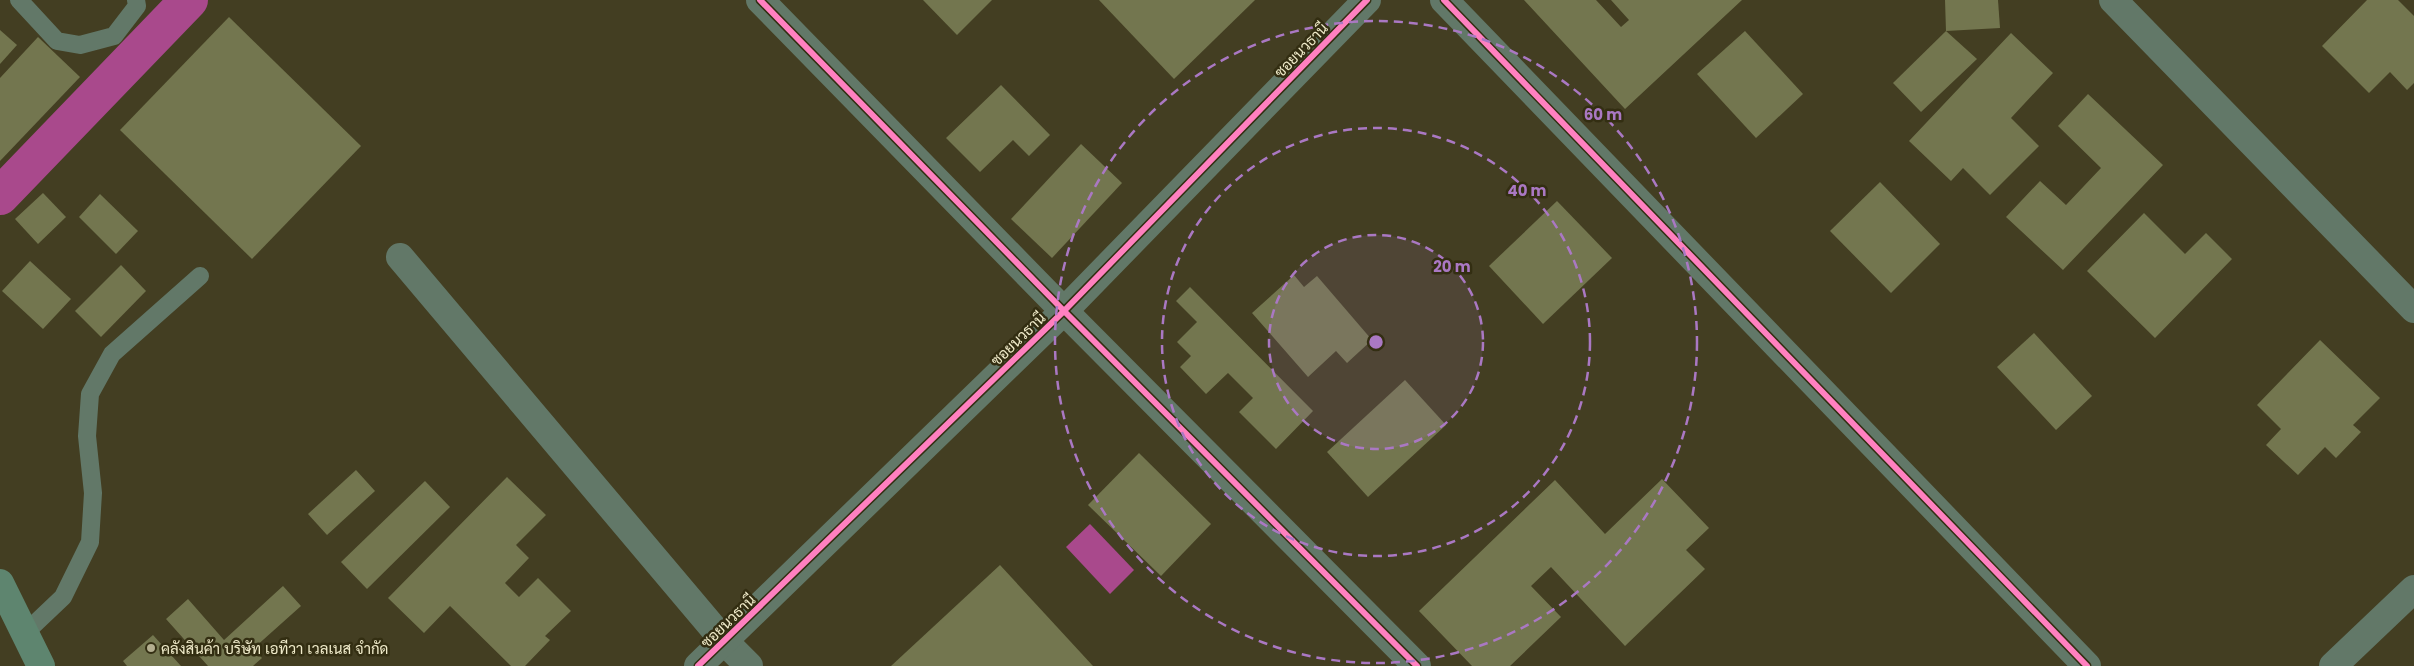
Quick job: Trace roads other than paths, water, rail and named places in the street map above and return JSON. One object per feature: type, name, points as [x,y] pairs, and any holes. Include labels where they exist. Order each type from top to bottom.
[{"type":"main road","points":[[0,583],[41,666]]},
{"type":"street","points":[[760,0],[1064,311],[1417,666]]},
{"type":"street","name":"ซอยนวธานี","points":[[698,666],[725,642],[1064,311],[1368,0]]},
{"type":"street","points":[[1444,0],[2087,666]]},
{"type":"street","points":[[2113,0],[2414,310]]},
{"type":"street","points":[[400,257],[725,642],[749,666]]},
{"type":"street","points":[[2333,666],[2414,589]]},
{"type":"lane","points":[[19,0],[57,41],[80,45],[114,36],[137,6],[136,0]]},
{"type":"lane","points":[[24,634],[62,597],[90,542],[94,493],[87,436],[90,394],[112,354],[200,276]]},
{"type":"waterway","points":[[0,196],[189,0]]},
{"type":"place","name":"คลังสินค้า บริษัท เอทีวา เวลเนส จำกัด","points":[[151,648]]}]
